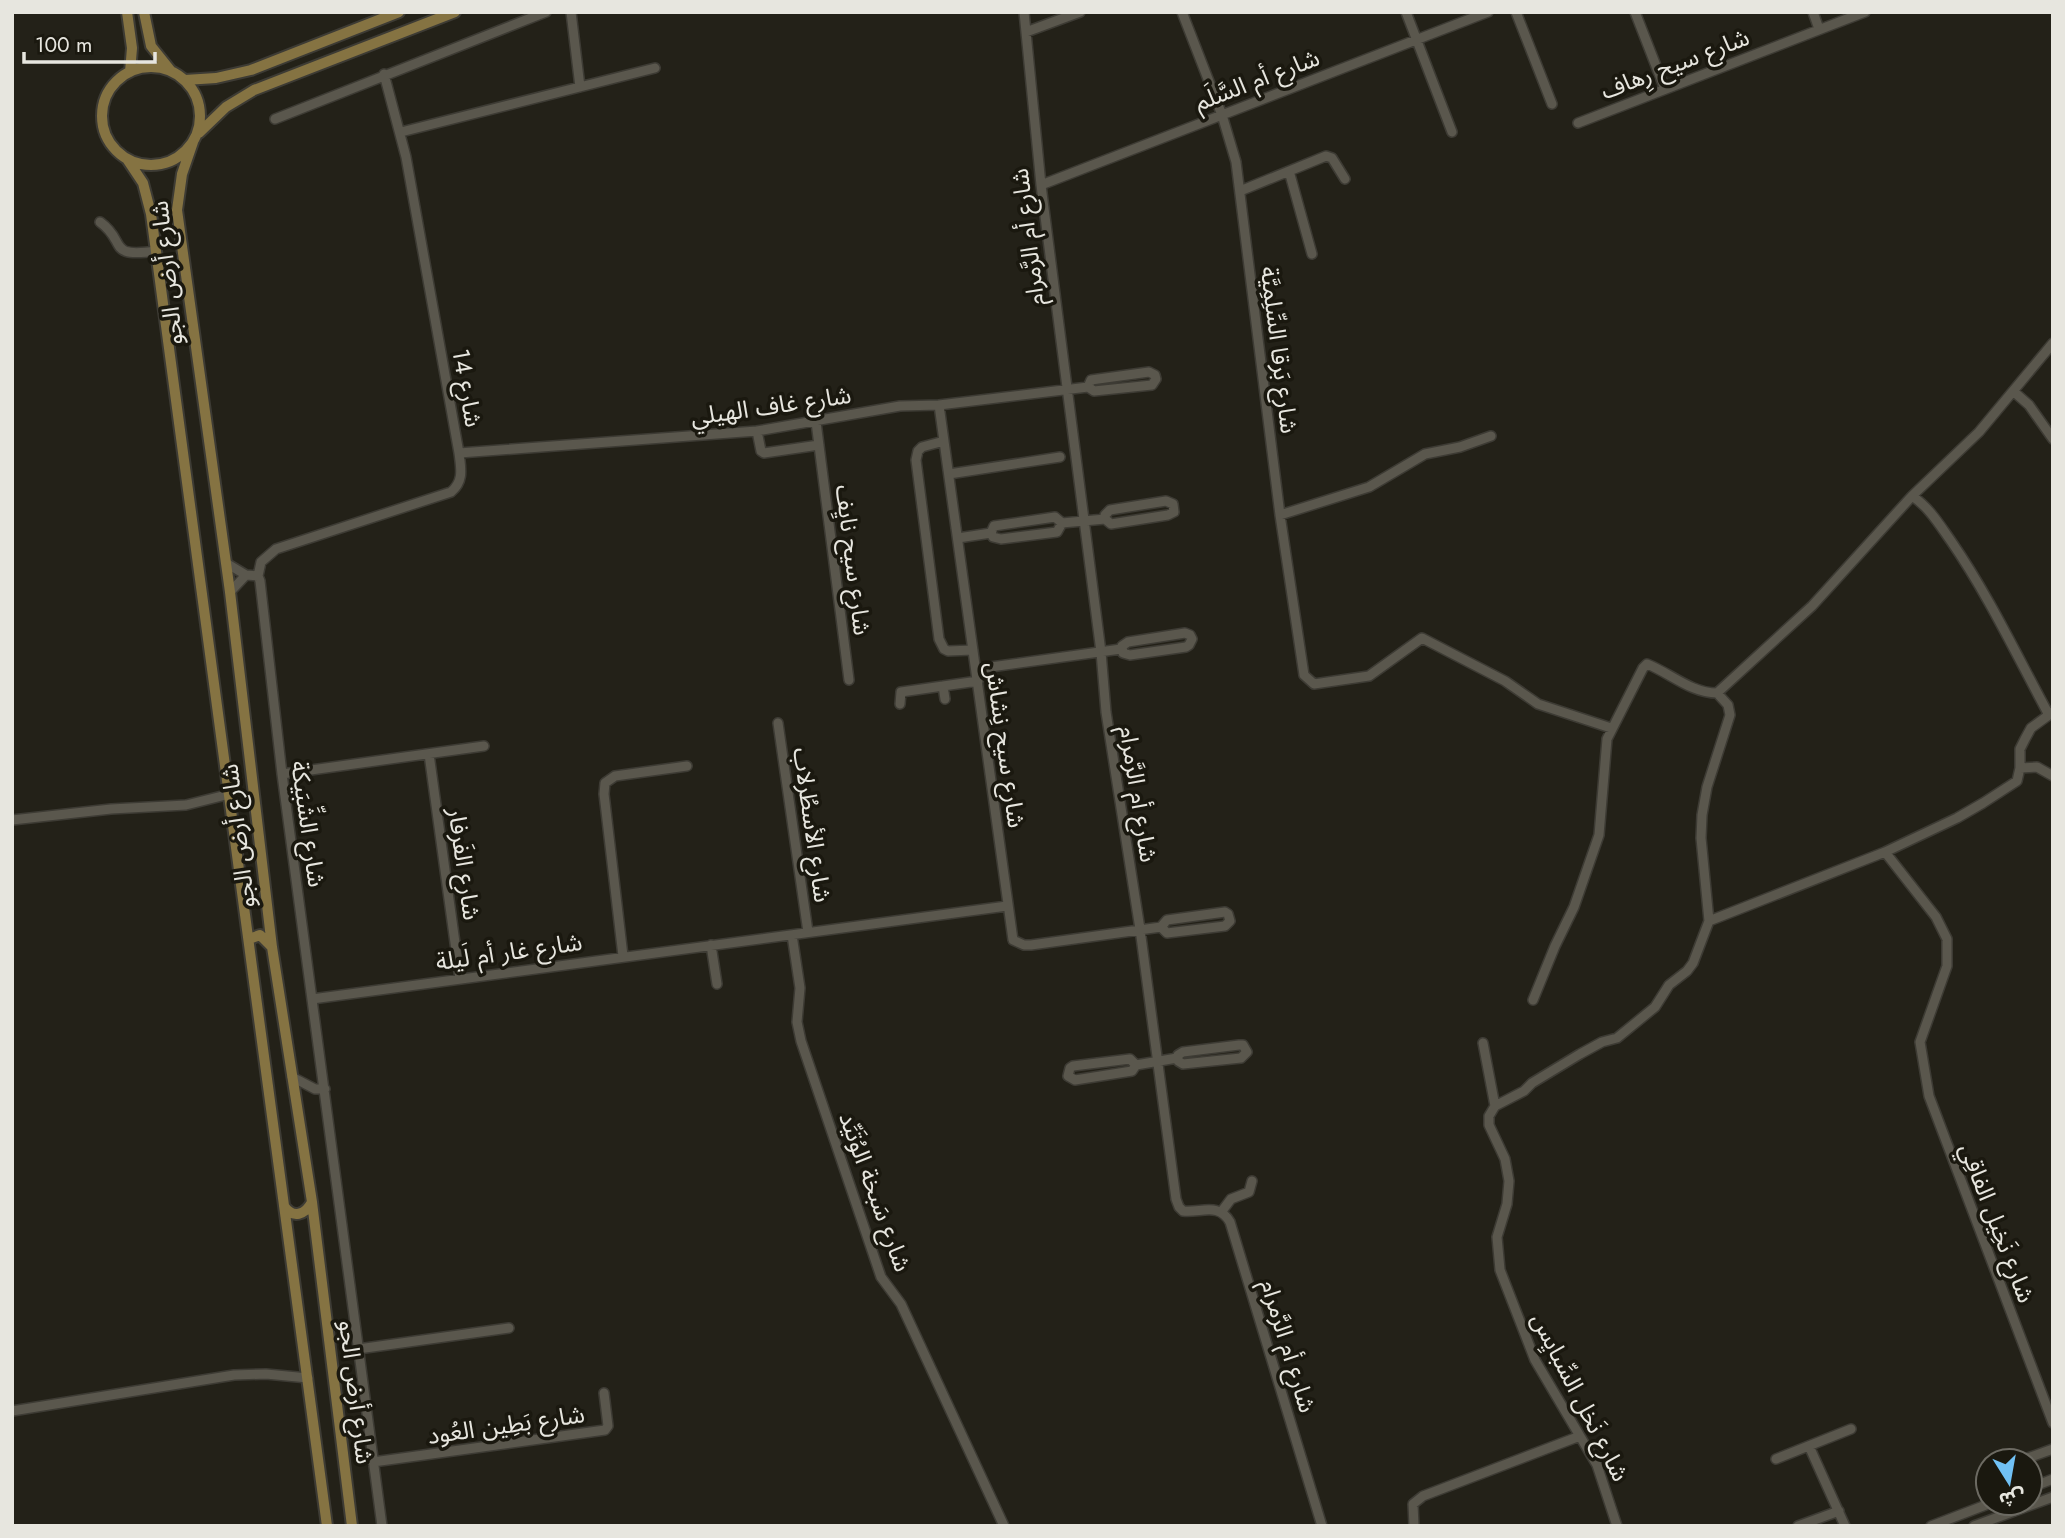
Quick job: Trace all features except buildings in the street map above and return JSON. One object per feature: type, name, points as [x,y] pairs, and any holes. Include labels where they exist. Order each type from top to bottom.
[{"type":"main road","points":[[127,12],[132,48],[130,72]]},
{"type":"main road","points":[[144,12],[151,46],[170,71]]},
{"type":"main road","points":[[185,80],[216,78],[251,70],[399,12]]},
{"type":"main road","points":[[195,139],[201,121],[200,106],[185,80],[170,71],[143,67],[130,72],[110,89],[102,114],[108,140],[127,159],[136,163],[158,165],[178,157],[226,107],[254,90],[455,12]]},
{"type":"main road","name":"شارع أرض الجو","points":[[195,139],[182,174],[177,210],[230,592],[272,947],[312,1202],[352,1526]]},
{"type":"main road","name":"شارع أرض الجو","points":[[127,159],[143,183],[148,198],[156,251],[327,1526]]},
{"type":"main road","points":[[249,939],[260,935],[272,947]]},
{"type":"main road","points":[[284,1206],[292,1213],[298,1214],[306,1211],[312,1202]]},
{"type":"street","points":[[275,119],[546,12]]},
{"type":"street","points":[[571,12],[580,87]]},
{"type":"street","name":"شارع أم الرَّمرام","points":[[1024,12],[1041,185],[1101,652],[1105,712],[1140,929],[1179,1207],[1188,1212],[1216,1209],[1226,1216],[1232,1228],[1322,1526]]},
{"type":"street","points":[[1026,33],[1080,12]]},
{"type":"street","name":"شارع بَرقا السِّلِمِيَّة","points":[[1182,12],[1222,115],[1236,162],[1280,515],[1302,667],[1307,680],[1322,684],[1369,676],[1422,638],[1505,681],[1538,704],[1611,728]]},
{"type":"street","points":[[1406,12],[1452,132]]},
{"type":"street","name":"شارع أم السَّلَم","points":[[1041,185],[1488,12]]},
{"type":"street","points":[[1516,12],[1552,104]]},
{"type":"street","points":[[1635,12],[1665,89]]},
{"type":"street","points":[[1812,12],[1819,29]]},
{"type":"street","name":"شارع سيح رِهاف","points":[[1578,123],[1865,12]]},
{"type":"street","points":[[401,132],[655,68]]},
{"type":"street","name":"شارع 14","points":[[258,576],[261,562],[276,549],[451,492],[459,485],[461,478],[459,453],[401,132],[384,74]]},
{"type":"street","points":[[1240,191],[1329,156],[1345,179]]},
{"type":"street","points":[[1289,171],[1312,254]]},
{"type":"street","points":[[100,222],[110,230],[115,242],[123,250],[134,253],[156,251]]},
{"type":"street","points":[[1533,1000],[1574,907],[1599,835],[1607,739],[1643,667],[1647,664],[1694,688],[1707,693],[1717,693],[1812,606],[1912,496],[1979,432],[2053,343]]},
{"type":"street","name":"شارع غاف الهيلي","points":[[459,453],[757,431],[900,407],[939,405],[1088,387],[1094,391],[1149,385],[1156,379],[1155,375],[1149,372],[1091,380],[1088,387]]},
{"type":"street","points":[[2013,391],[2029,405],[2053,439]]},
{"type":"street","name":"شارع سيح نِشاش","points":[[939,405],[1013,940],[1024,945],[1161,927],[1167,920],[1221,912],[1230,917],[1225,926],[1167,933],[1161,927]]},
{"type":"street","name":"شارع سيح نايِف","points":[[816,422],[849,680]]},
{"type":"street","points":[[757,431],[761,451],[764,453],[819,445]]},
{"type":"street","points":[[1280,515],[1369,487],[1425,454],[1460,447],[1491,436]]},
{"type":"street","points":[[944,442],[922,447],[918,450],[916,460],[939,639],[948,651],[973,650]]},
{"type":"street","points":[[949,474],[1060,457]]},
{"type":"street","points":[[1709,921],[1885,852],[1957,818],[2012,785],[2020,775],[2020,749],[2025,739],[2032,728],[2051,713],[1963,558],[1930,511],[1912,496]]},
{"type":"street","points":[[958,538],[991,533],[998,526],[1055,517],[1062,523],[1105,519],[1114,523],[1168,515],[1174,512],[1174,508],[1173,504],[1166,501],[1110,510],[1105,519]]},
{"type":"street","points":[[991,533],[993,537],[1001,539],[1057,532],[1062,523]]},
{"type":"street","points":[[226,563],[246,575],[258,576]]},
{"type":"street","points":[[230,592],[246,575]]},
{"type":"street","name":"شارع الشِّبَيكة","points":[[258,576],[312,999],[320,1089],[382,1526]]},
{"type":"street","points":[[976,669],[1121,649],[1128,642],[1185,633],[1192,639],[1189,645],[1126,655],[1121,649]]},
{"type":"street","points":[[900,704],[901,692],[978,681]]},
{"type":"street","points":[[943,686],[945,699]]},
{"type":"street","points":[[1495,1106],[1524,1091],[1532,1083],[1580,1054],[1602,1042],[1617,1038],[1655,1007],[1669,985],[1687,971],[1693,962],[1709,921],[1701,838],[1702,815],[1707,787],[1730,715],[1728,705],[1717,693]]},
{"type":"street","name":"شارع الأسطُرلاب","points":[[778,723],[808,932]]},
{"type":"street","points":[[282,774],[484,746]]},
{"type":"street","name":"شارع الفَرفار","points":[[429,754],[460,979]]},
{"type":"street","points":[[623,956],[604,794],[605,783],[615,776],[687,766]]},
{"type":"street","points":[[2020,768],[2037,768],[2053,776]]},
{"type":"street","points":[[12,820],[111,809],[187,805],[230,794]]},
{"type":"street","name":"شارع نَخِيل الفاقِي","points":[[1885,852],[1936,917],[1947,939],[1947,966],[1920,1042],[1929,1096],[2053,1423]]},
{"type":"street","name":"شارع غار أم لَيلة","points":[[312,999],[1007,906]]},
{"type":"street","name":"شارع سَبخة الوُتَيِّد","points":[[792,935],[800,988],[797,1022],[801,1041],[881,1277],[901,1304],[1004,1526]]},
{"type":"street","points":[[711,945],[717,984]]},
{"type":"street","name":"شارع نَخل السِّبايِس","points":[[1483,1043],[1495,1106],[1489,1116],[1489,1125],[1505,1159],[1509,1181],[1507,1204],[1497,1237],[1500,1270],[1535,1360],[1602,1475],[1617,1526]]},
{"type":"street","points":[[1136,1065],[1130,1059],[1073,1066],[1068,1072],[1071,1079],[1075,1080],[1132,1071],[1136,1065],[1177,1058],[1183,1052],[1243,1045],[1247,1052],[1241,1058],[1183,1065],[1177,1058]]},
{"type":"street","points":[[292,1077],[320,1089]]},
{"type":"street","points":[[297,1106],[302,1098],[320,1089]]},
{"type":"street","points":[[1222,1212],[1231,1199],[1250,1192],[1252,1181]]},
{"type":"street","points":[[358,1349],[509,1328]]},
{"type":"street","points":[[12,1411],[234,1375],[266,1374],[308,1378]]},
{"type":"street","name":"شارع بَطِين العُود","points":[[373,1462],[605,1430],[608,1426],[604,1392]]},
{"type":"street","points":[[1776,1459],[1851,1429]]},
{"type":"street","points":[[1414,1526],[1413,1504],[1423,1496],[1580,1436]]},
{"type":"street","points":[[1809,1446],[1845,1526]]},
{"type":"street","points":[[1973,1526],[2053,1497]]},
{"type":"street","points":[[1931,1526],[1974,1510]]},
{"type":"street","points":[[1798,1526],[1839,1511]]}]
